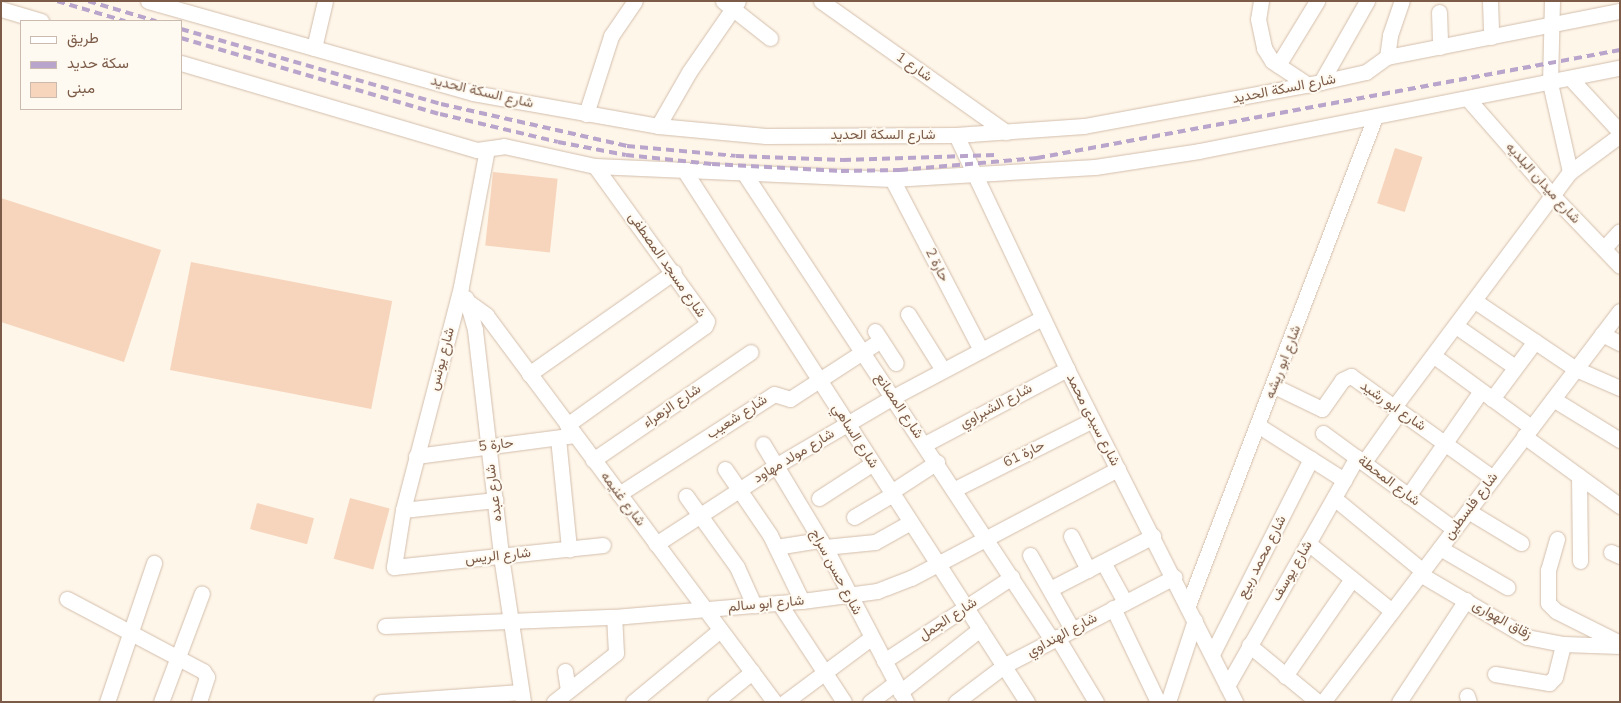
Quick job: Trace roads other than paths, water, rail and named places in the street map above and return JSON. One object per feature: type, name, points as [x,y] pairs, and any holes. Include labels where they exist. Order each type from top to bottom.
[{"type":"street","name":"شارع السكة الحديد","points":[[148,1],[180,6],[314,48],[473,93],[658,126],[766,136],[956,135],[1084,126],[1314,84],[1366,72],[1387,57],[1620,11]]},
{"type":"street","points":[[314,48],[325,1]]},
{"type":"street","points":[[586,114],[611,36],[635,1]]},
{"type":"street","name":"شارع 1","points":[[821,1],[1006,132]]},
{"type":"street","points":[[1261,1],[1260,34],[1264,48],[1278,66],[1314,84],[1368,1]]},
{"type":"street","points":[[1278,66],[1317,1]]},
{"type":"street","points":[[1387,57],[1390,35],[1402,1]]},
{"type":"street","points":[[1490,1],[1490,37]]},
{"type":"street","points":[[1552,1],[1550,83],[1570,172]]},
{"type":"street","points":[[658,126],[731,4],[770,38]]},
{"type":"street","points":[[1,9],[38,20]]},
{"type":"street","points":[[1439,12],[1440,47]]},
{"type":"street","points":[[182,63],[478,150],[504,146],[595,166],[892,179],[1095,167],[1199,151],[1620,68]]},
{"type":"street","points":[[1571,79],[1620,134]]},
{"type":"street","name":"شارع ميدان البلديه","points":[[1468,99],[1552,195],[1620,266]]},
{"type":"street","name":"شارع ابو ريشه","points":[[1188,606],[1259,426],[1375,117]]},
{"type":"street","name":"شارع يوسف","points":[[1227,686],[1344,480],[1570,172],[1620,134]]},
{"type":"street","name":"شارع سيدى محمد","points":[[956,135],[973,175],[1042,318],[1174,577],[1235,702]]},
{"type":"street","name":"شارع يونس","points":[[394,568],[403,510],[416,456],[464,294],[487,149]]},
{"type":"street","name":"شارع مسجد المصطفى","points":[[571,430],[705,326],[706,315],[595,166]]},
{"type":"street","name":"شارع الساهي","points":[[684,170],[1005,665],[1027,702]]},
{"type":"street","name":"شارع المصانع","points":[[744,173],[1096,702]]},
{"type":"street","name":"حارة 2","points":[[892,179],[981,350]]},
{"type":"street","points":[[1604,248],[1620,231]]},
{"type":"street","points":[[529,374],[674,272]]},
{"type":"street","name":"شارع غنيمه","points":[[464,294],[486,315],[774,702]]},
{"type":"street","name":"شارع عبده","points":[[464,294],[475,330],[501,556],[522,697]]},
{"type":"street","points":[[1475,301],[1576,369],[1620,388]]},
{"type":"street","name":"شارع فلسطين","points":[[1324,702],[1620,311]]},
{"type":"street","points":[[908,314],[943,370]]},
{"type":"street","name":"شارع مولد مهاود","points":[[656,544],[777,466],[893,397],[1042,318]]},
{"type":"street","points":[[1456,326],[1515,367]]},
{"type":"street","points":[[1602,334],[1620,343]]},
{"type":"street","name":"شارع شعيب","points":[[619,494],[774,394],[790,399],[863,352],[878,335],[896,364]]},
{"type":"street","points":[[1408,496],[1445,443],[1486,395],[1515,367],[1535,340]]},
{"type":"street","name":"شارع الزهراء","points":[[593,460],[751,352]]},
{"type":"street","points":[[1434,356],[1486,395],[1528,432],[1554,449],[1579,476],[1620,506]]},
{"type":"street","name":"شارع الشبراوي","points":[[925,444],[1067,368]]},
{"type":"street","name":"شارع ابو رشيد","points":[[1274,386],[1322,409],[1342,380],[1351,376],[1493,478]]},
{"type":"street","points":[[1553,398],[1620,440]]},
{"type":"street","name":"حارة 61","points":[[955,489],[1093,420]]},
{"type":"street","points":[[1259,426],[1344,480]]},
{"type":"street","name":"حارة 5","points":[[416,456],[558,438],[571,430]]},
{"type":"street","name":"شارع المحطة","points":[[1323,433],[1454,529]]},
{"type":"street","points":[[558,438],[569,549]]},
{"type":"street","name":"شارع حسن سراج","points":[[763,444],[822,544],[900,692]]},
{"type":"street","name":"شارع محمد ربيع","points":[[1212,654],[1312,459]]},
{"type":"street","points":[[854,517],[937,462]]},
{"type":"street","points":[[819,498],[873,463]]},
{"type":"street","points":[[725,469],[776,547],[802,601]]},
{"type":"street","name":"شارع ابو سالم","points":[[386,626],[614,617],[802,601],[891,587],[1118,469]]},
{"type":"street","points":[[1579,476],[1580,561]]},
{"type":"street","points":[[686,496],[737,567],[754,605]]},
{"type":"street","name":"زقاق الهوارى","points":[[1334,498],[1422,572],[1527,636],[1563,644],[1620,644]]},
{"type":"street","points":[[403,510],[495,500]]},
{"type":"street","points":[[1468,511],[1521,543]]},
{"type":"street","points":[[776,547],[875,542],[911,522]]},
{"type":"street","points":[[1071,536],[1088,570]]},
{"type":"street","points":[[1050,589],[1153,536]]},
{"type":"street","points":[[1557,539],[1548,570],[1547,598],[1550,606],[1620,644]]},
{"type":"street","points":[[1308,544],[1392,612]]},
{"type":"street","name":"شارع الريس","points":[[394,568],[603,545]]},
{"type":"street","points":[[1440,548],[1507,587]]},
{"type":"street","points":[[1030,555],[1072,629]]},
{"type":"street","points":[[1103,562],[1158,702]]},
{"type":"street","points":[[107,702],[154,563]]},
{"type":"street","name":"شارع الجمل","points":[[884,661],[1012,577]]},
{"type":"street","name":"شارع الهنداوي","points":[[956,702],[973,696],[1005,665],[1174,577]]},
{"type":"street","points":[[1285,676],[1352,579]]},
{"type":"street","points":[[161,702],[202,593]]},
{"type":"street","points":[[68,599],[178,656],[207,677],[199,702]]},
{"type":"street","points":[[1399,702],[1466,600]]},
{"type":"street","points":[[780,603],[844,702]]},
{"type":"street","points":[[554,702],[616,653],[614,617]]},
{"type":"street","points":[[1168,702],[1195,620]]},
{"type":"street","points":[[870,702],[900,692],[980,629]]},
{"type":"street","points":[[633,702],[720,630]]},
{"type":"street","points":[[785,702],[872,638]]},
{"type":"street","points":[[1495,674],[1549,683],[1555,677],[1563,644]]},
{"type":"street","points":[[1250,645],[1318,702]]},
{"type":"street","points":[[565,670],[568,690]]},
{"type":"street","points":[[715,702],[752,672]]},
{"type":"street","points":[[381,702],[522,697]]},
{"type":"railway","points":[[57,1],[122,20]]},
{"type":"railway","points":[[88,1],[153,20]]},
{"type":"railway","points":[[182,29],[441,104],[627,146],[736,156],[843,160],[995,155]]},
{"type":"railway","points":[[182,38],[440,114],[558,142],[626,155],[712,164],[841,171],[900,170],[1037,158],[1620,50]]}]
